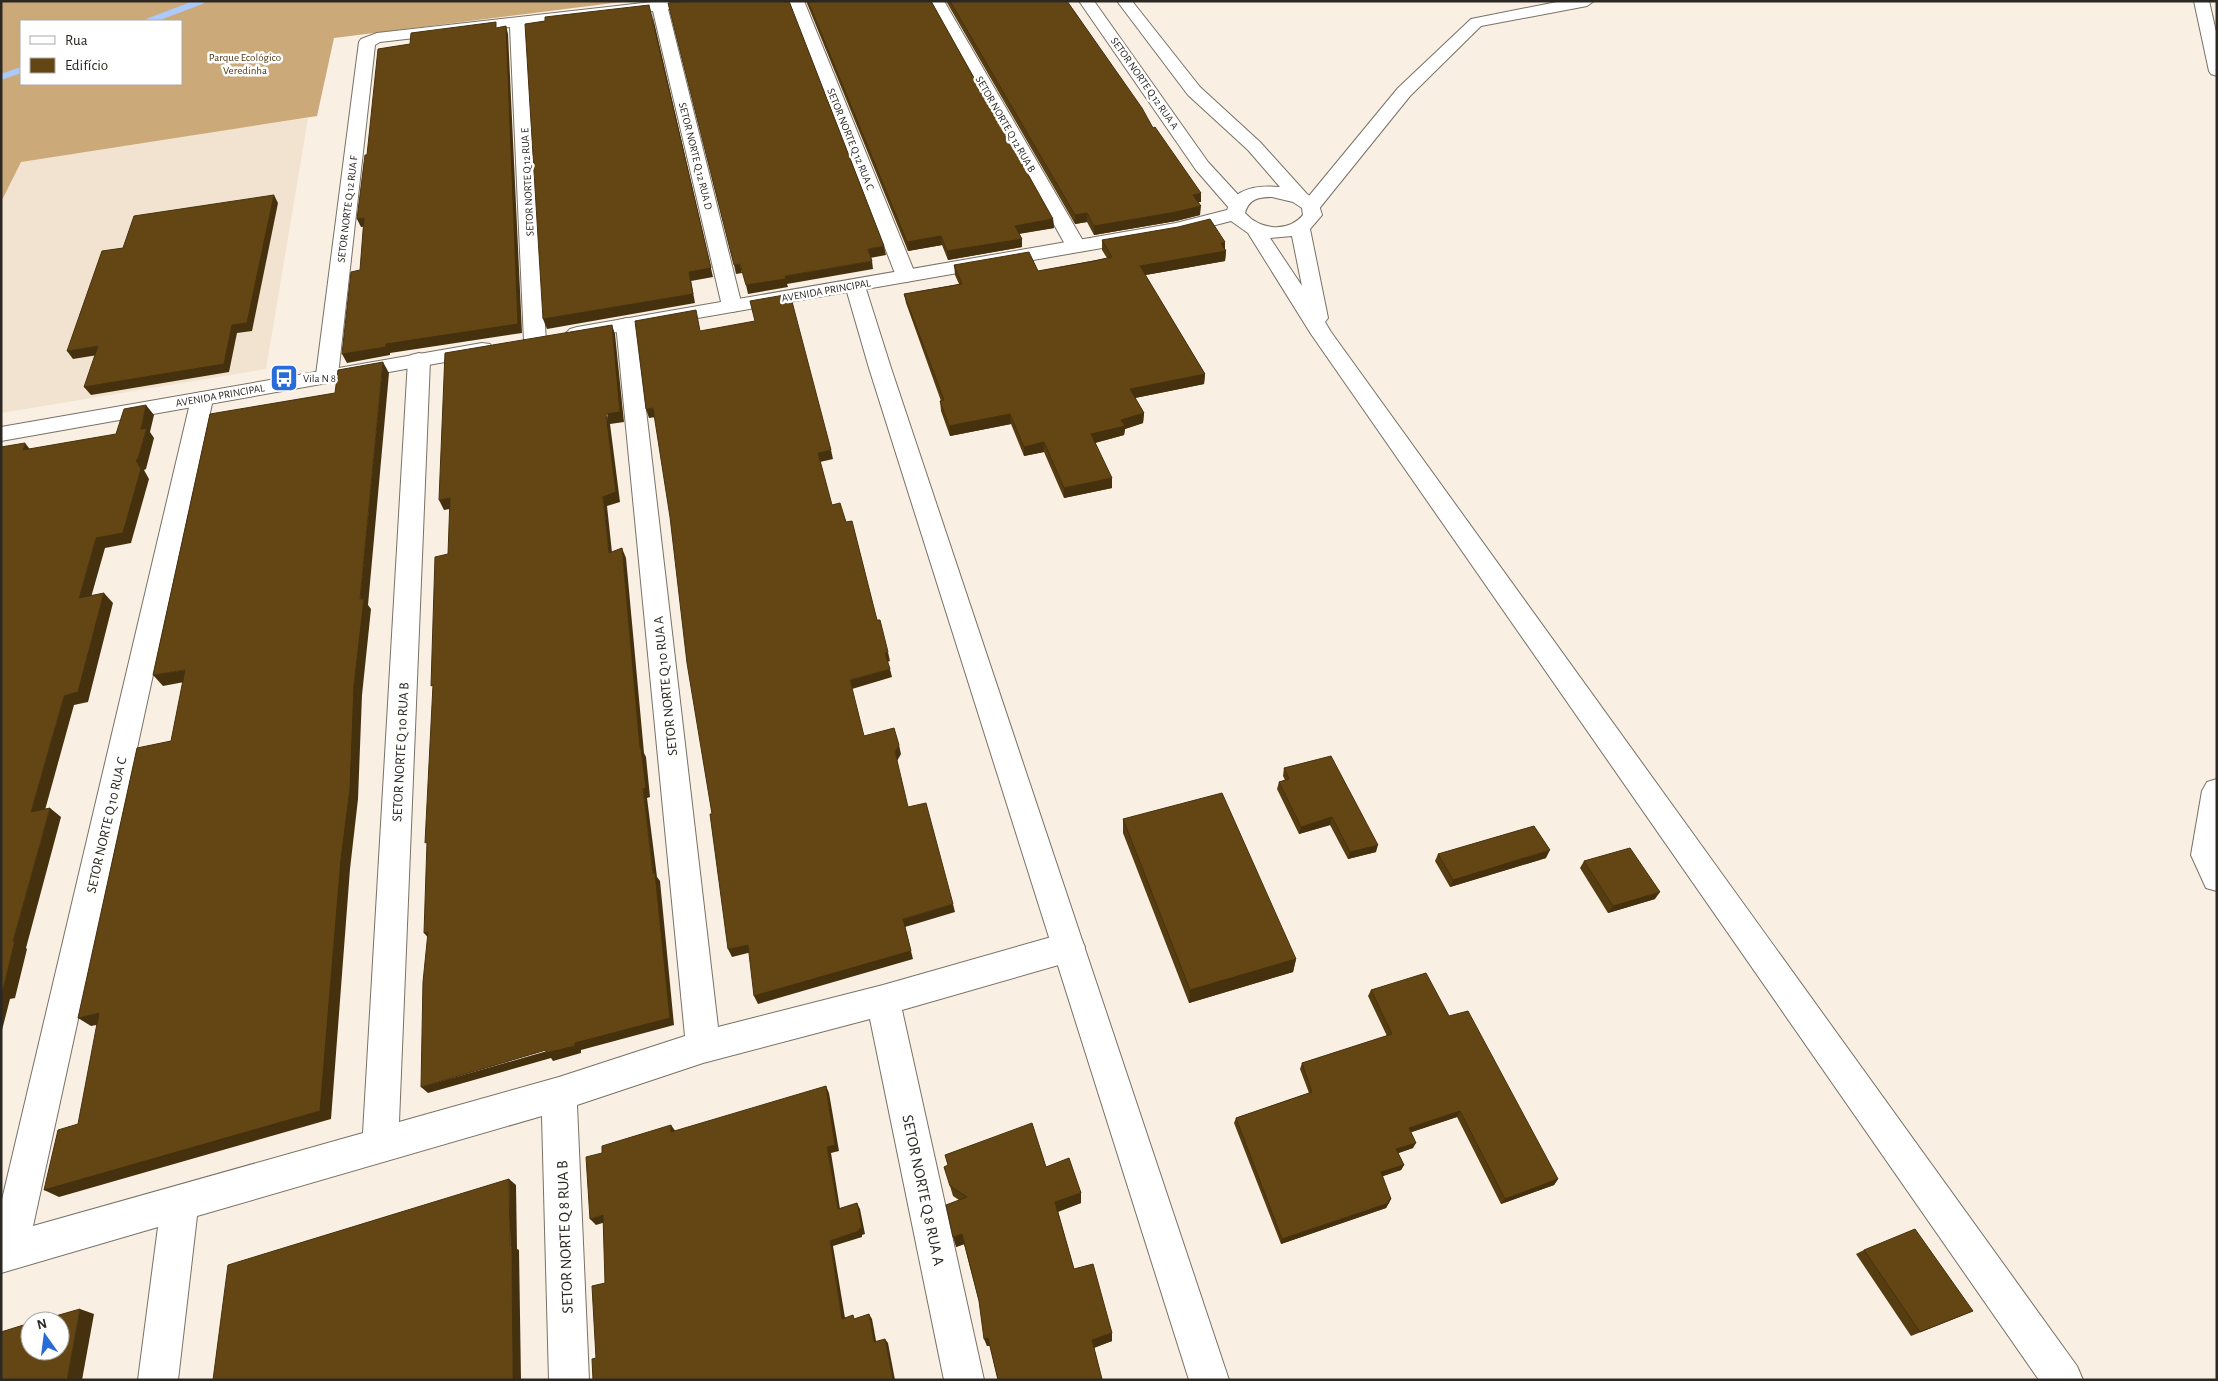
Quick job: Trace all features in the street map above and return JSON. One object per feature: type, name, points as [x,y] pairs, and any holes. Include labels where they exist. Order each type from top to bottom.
[{"type":"street","points":[[518,23],[703,1]]},
{"type":"street","name":"SETOR NORTE Q 12 RUA C","points":[[796,1],[906,276]]},
{"type":"street","name":"SETOR NORTE Q 12 RUA B","points":[[936,1],[1076,246]]},
{"type":"street","name":"SETOR NORTE Q 12 RUA A","points":[[1086,1],[1110,32],[1202,166],[1246,201]]},
{"type":"street","points":[[1124,1],[1194,91],[1254,146],[1305,202],[1313,215],[1309,222],[1300,228],[1322,334]]},
{"type":"street","points":[[1305,202],[1404,92],[1476,22],[1588,1]]},
{"type":"street","points":[[2201,1],[2216,67]]},
{"type":"street","name":"SETOR NORTE Q 12 RUA D","points":[[660,7],[732,306]]},
{"type":"street","name":"SETOR NORTE Q 12 RUA F","points":[[327,375],[367,42],[377,38],[518,23]]},
{"type":"street","name":"SETOR NORTE Q 12 RUA E","points":[[518,23],[519,343]]},
{"type":"street","points":[[1254,146],[1246,201],[1240,221],[1252,228],[1322,334],[2063,1380]]},
{"type":"street","name":"AVENIDA PRINCIPAL","points":[[1177,230],[1246,201],[1288,193],[1305,202]]},
{"type":"street","name":"AVENIDA PRINCIPAL","points":[[1,434],[327,375],[1076,246],[1177,230],[1252,228],[1270,232],[1286,232],[1300,228]]},
{"type":"street","points":[[855,285],[883,377],[1209,1380]]},
{"type":"street","name":"SETOR NORTE Q 10 RUA A","points":[[626,324],[703,1047]]},
{"type":"street","name":"SETOR NORTE Q 10 RUA B","points":[[380,1145],[419,360]]},
{"type":"street","name":"SETOR NORTE Q 10 RUA C","points":[[5,1253],[202,399]]},
{"type":"street","points":[[2217,791],[2206,855],[2217,878]]},
{"type":"street","points":[[5,1253],[559,1094],[703,1047],[883,1000],[1069,947]]},
{"type":"street","name":"SETOR NORTE Q 8 RUA A","points":[[883,1000],[964,1380]]},
{"type":"street","name":"SETOR NORTE Q 8 RUA B","points":[[559,1094],[569,1380]]},
{"type":"street","points":[[158,1380],[180,1202]]},
{"type":"shaded area","points":[[308,118],[266,369],[1,413],[1,179],[11,160]]},
{"type":"green space","name":"Parque Ecológico Veredinha","points":[[1,1],[629,1],[334,38],[317,116],[21,162],[1,202]]},
{"type":"building","points":[[685,1],[789,1],[884,246],[868,249],[872,261],[785,276],[786,279],[746,285],[740,264],[734,265],[668,3]]},
{"type":"building","points":[[808,1],[931,1],[1053,219],[1015,226],[1022,239],[947,251],[941,236],[907,242]]},
{"type":"building","points":[[950,1],[1067,1],[1142,108],[1153,128],[1155,127],[1201,193],[1193,195],[1201,206],[1094,226],[1087,213],[1075,215]]},
{"type":"building","points":[[649,5],[711,268],[689,272],[693,294],[543,319],[525,24],[545,21],[545,17]]},
{"type":"building","points":[[496,22],[496,28],[506,26],[518,324],[386,344],[386,347],[342,354],[351,272],[360,270],[364,218],[357,219],[365,155],[367,155],[378,49],[410,44],[411,33]]},
{"type":"building","points":[[274,195],[247,323],[232,325],[224,364],[84,387],[98,346],[67,351],[102,251],[123,248],[134,216]]},
{"type":"building","points":[[1210,219],[1225,242],[1221,243],[1226,251],[1140,266],[1205,374],[1130,389],[1144,413],[1121,420],[1125,426],[1091,434],[1112,478],[1064,488],[1044,442],[1024,447],[1010,414],[949,426],[940,401],[944,400],[904,294],[962,284],[954,265],[1029,252],[1038,271],[1094,261],[1112,257],[1102,240],[1178,227]]},
{"type":"building","points":[[790,294],[831,450],[818,453],[832,505],[840,503],[846,522],[852,521],[877,620],[880,620],[888,652],[885,653],[890,669],[850,680],[864,736],[894,728],[899,745],[895,752],[908,807],[926,803],[953,904],[903,919],[911,951],[754,996],[748,945],[728,949],[710,814],[712,814],[687,663],[670,517],[653,408],[646,409],[635,321],[696,310],[700,331],[755,321],[750,301]]},
{"type":"building","points":[[612,325],[620,412],[606,414],[616,492],[603,497],[609,553],[622,548],[640,748],[646,788],[643,789],[653,873],[655,873],[670,1018],[575,1043],[575,1046],[546,1053],[546,1050],[421,1087],[423,982],[428,932],[424,933],[427,842],[425,843],[433,685],[431,686],[435,557],[448,554],[450,498],[439,500],[445,353]]},
{"type":"building","points":[[383,362],[360,599],[364,599],[354,685],[350,789],[341,859],[320,1111],[44,1190],[58,1130],[78,1124],[99,1013],[78,1018],[137,748],[171,741],[185,670],[153,675],[210,414],[335,393],[338,370]]},
{"type":"building","points":[[146,405],[141,429],[147,428],[138,459],[136,460],[141,469],[123,533],[96,538],[79,598],[104,593],[78,692],[64,696],[31,812],[50,808],[13,941],[15,941],[3,990],[1,990],[1,447],[25,443],[23,450],[116,434],[124,409]]},
{"type":"building","points":[[1331,756],[1378,845],[1350,852],[1332,817],[1301,827],[1279,782],[1289,779],[1284,768]]},
{"type":"building","points":[[1222,793],[1296,959],[1190,990],[1123,819]]},
{"type":"building","points":[[1534,826],[1550,850],[1453,880],[1438,854]]},
{"type":"building","points":[[1630,848],[1660,892],[1613,906],[1584,861]]},
{"type":"building","points":[[1426,973],[1449,1016],[1468,1011],[1558,1179],[1505,1199],[1460,1111],[1409,1128],[1416,1143],[1396,1149],[1404,1165],[1381,1172],[1391,1199],[1388,1201],[1389,1203],[1282,1239],[1236,1118],[1312,1092],[1302,1063],[1392,1034],[1371,990]]},
{"type":"building","points":[[826,1086],[835,1145],[827,1147],[838,1209],[857,1203],[862,1228],[859,1231],[830,1241],[842,1319],[853,1315],[854,1319],[869,1314],[874,1342],[885,1339],[893,1380],[593,1380],[592,1359],[596,1358],[592,1286],[605,1283],[603,1215],[590,1219],[586,1157],[602,1153],[602,1146],[671,1125],[671,1132]]},
{"type":"building","points":[[1032,1123],[1046,1167],[1069,1158],[1081,1193],[1055,1202],[1074,1269],[1093,1264],[1112,1333],[1092,1340],[1102,1379],[1099,1380],[998,1380],[988,1338],[984,1339],[979,1301],[962,1234],[953,1237],[946,1205],[967,1197],[950,1186],[944,1167],[948,1165],[945,1155]]},
{"type":"building","points":[[509,1179],[510,1245],[512,1245],[513,1380],[213,1380],[228,1265]]},
{"type":"building","points":[[1915,1229],[1973,1311],[1920,1332],[1864,1250]]},
{"type":"building","points":[[80,1309],[67,1380],[1,1380],[1,1332],[20,1326],[20,1361],[70,1361],[70,1312]]},
{"type":"waterway","points":[[152,20],[202,1]]},
{"type":"waterway","points":[[1,77],[20,70]]},
{"type":"place","name":"Vila N 8","points":[[284,378]]}]
